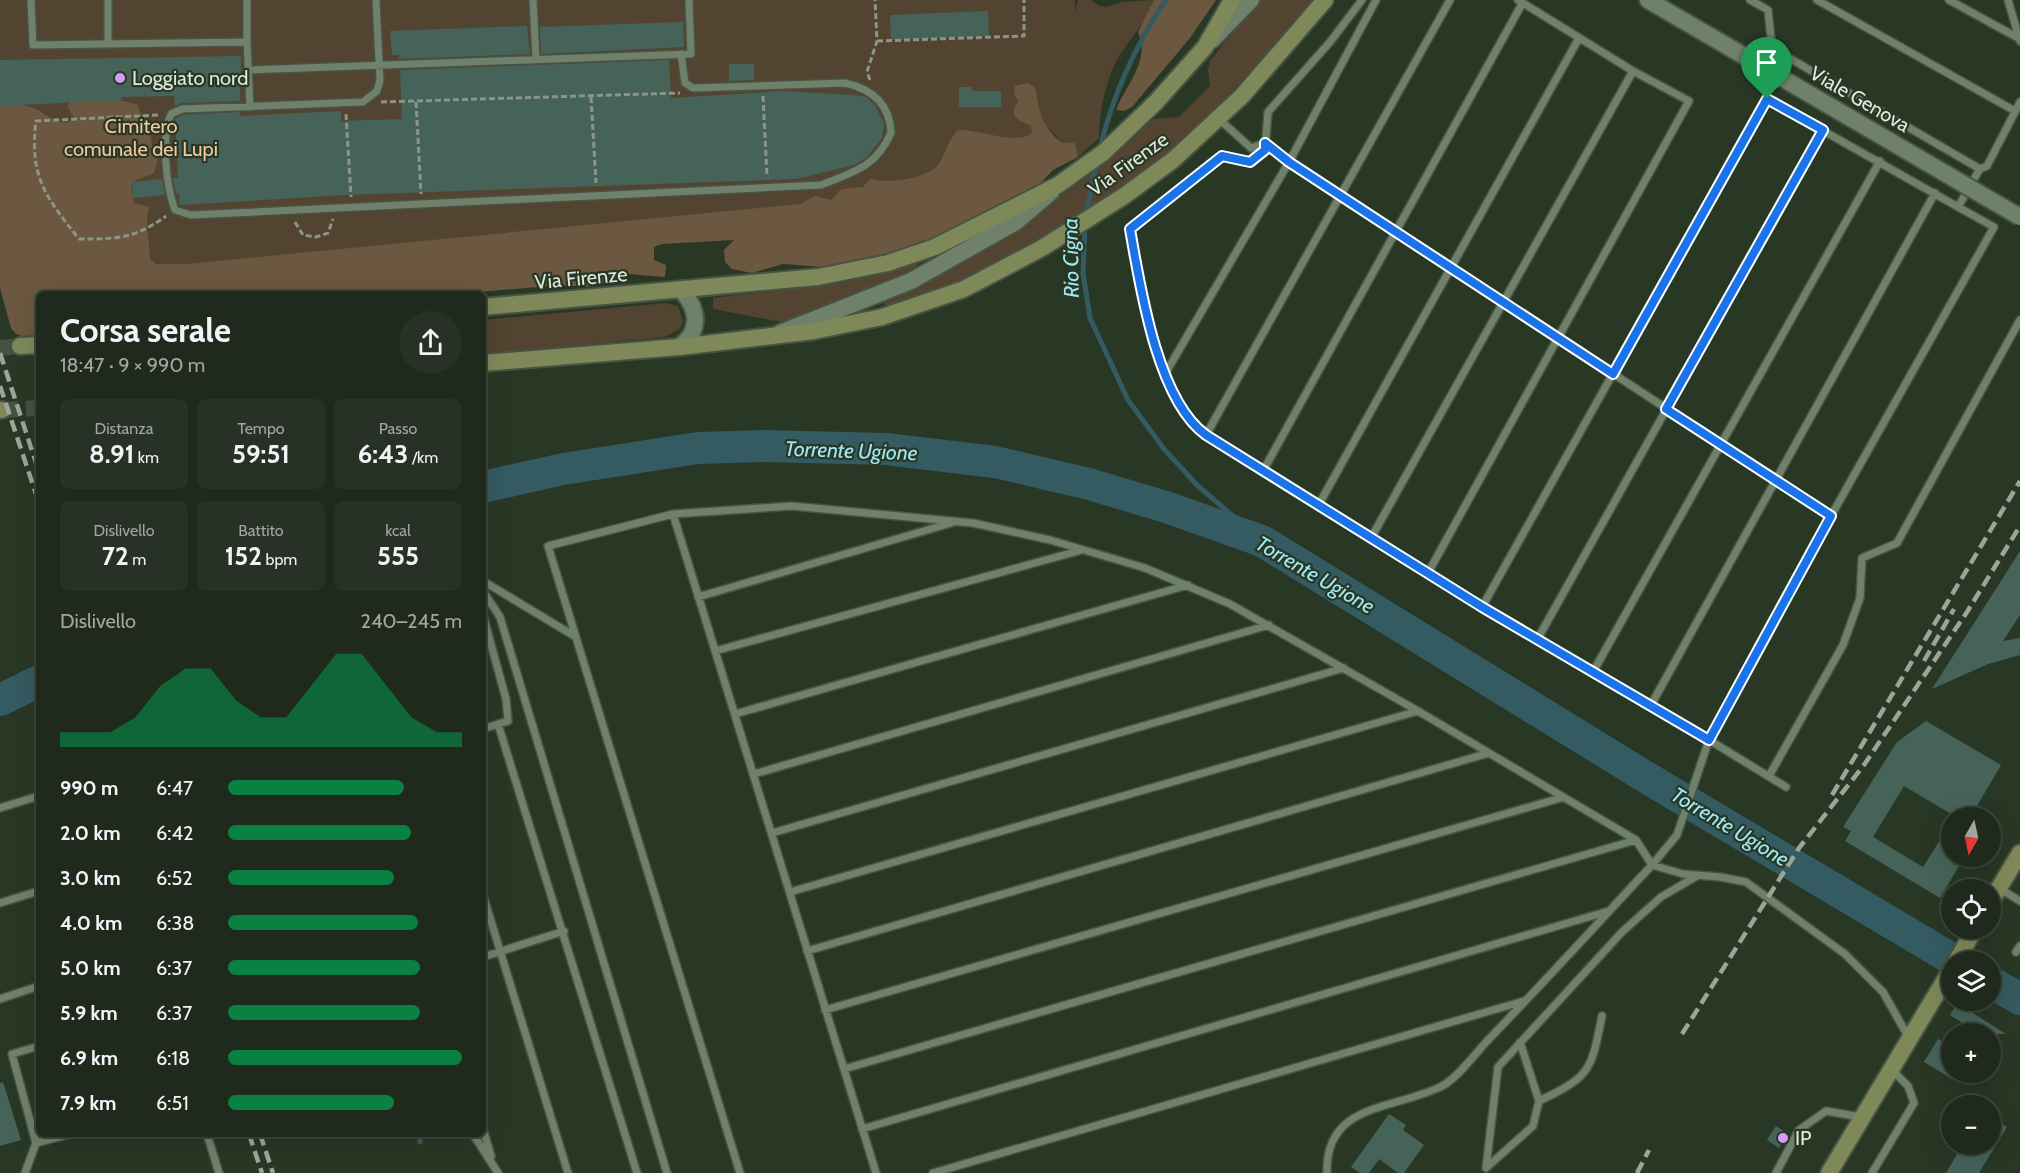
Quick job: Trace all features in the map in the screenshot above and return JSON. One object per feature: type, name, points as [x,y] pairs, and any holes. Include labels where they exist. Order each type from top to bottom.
[{"type":"main road","name":"Via Firenze","points":[[486,307],[682,291],[818,277],[888,263],[960,236],[1058,185],[1104,152],[1156,102],[1205,47],[1232,0]]},
{"type":"main road","name":"Via Firenze","points":[[486,363],[679,347],[839,327],[917,306],[991,275],[1102,210],[1173,160],[1219,119],[1326,0]]},
{"type":"main road","points":[[20,346],[36,345]]},
{"type":"main road","points":[[2001,886],[2020,853]]},
{"type":"main road","points":[[1829,1173],[1941,986]]},
{"type":"street","name":"Via Firenze","points":[[1205,47],[1251,0]]},
{"type":"street","name":"Viale Genova","points":[[1648,0],[2020,216]]},
{"type":"street","name":"Via Firenze","points":[[774,335],[911,281],[1016,222],[1058,185]]},
{"type":"street","points":[[679,347],[693,334],[696,325],[692,305],[682,291]]},
{"type":"lane","points":[[32,0],[33,45],[247,42]]},
{"type":"lane","points":[[108,0],[108,44]]},
{"type":"lane","points":[[247,0],[250,106]]},
{"type":"lane","points":[[376,0],[380,80],[377,91],[363,102],[182,109],[171,114],[165,126],[169,195],[175,210],[190,215],[821,185],[864,168],[879,155],[891,133],[891,123],[886,110],[873,92],[845,83],[693,87],[685,82],[681,54]]},
{"type":"lane","points":[[533,0],[536,58]]},
{"type":"lane","points":[[249,70],[691,54],[689,0]]},
{"type":"lane","points":[[1362,0],[1330,42],[1268,112],[1265,150],[1250,162],[1222,156],[1130,229],[1145,313],[1165,374],[1197,429],[1206,435],[1482,607],[1786,787]]},
{"type":"lane","points":[[1165,374],[1289,162],[1376,0]]},
{"type":"lane","points":[[1206,435],[1450,0]]},
{"type":"lane","points":[[1750,0],[1768,10],[1772,48],[1980,169]]},
{"type":"lane","points":[[1817,0],[2015,111]]},
{"type":"lane","points":[[1949,0],[2020,40]]},
{"type":"lane","points":[[2008,0],[2020,40]]},
{"type":"lane","points":[[1263,471],[1520,2],[1633,70],[1689,100],[1428,573]]},
{"type":"lane","points":[[1318,506],[1579,38]]},
{"type":"lane","points":[[1371,538],[1633,70]]},
{"type":"lane","points":[[1327,1173],[1326,1158],[1330,1144],[1349,1121],[1369,1109],[1444,1085],[1652,865],[1677,835],[1709,740],[1831,516],[1994,227],[1767,99],[1482,607]]},
{"type":"lane","points":[[1974,179],[1980,169],[1987,165],[2020,102]]},
{"type":"lane","points":[[1219,119],[1251,148],[1265,143]]},
{"type":"lane","points":[[1537,640],[1823,130]]},
{"type":"lane","points":[[1265,143],[1340,196],[1831,516]]},
{"type":"lane","points":[[1593,672],[1880,161]]},
{"type":"lane","points":[[1651,705],[1935,193]]},
{"type":"lane","points":[[1958,207],[1966,193]]},
{"type":"lane","points":[[1769,776],[1843,645],[1860,598],[1862,558],[1897,543],[2020,320]]},
{"type":"lane","points":[[740,1173],[548,546],[673,514],[792,506],[957,521],[1003,529],[1085,549],[1188,585],[1269,625],[1636,840],[1652,865],[1697,876],[1720,876],[1746,882],[1845,954],[1882,992],[1909,1038]]},
{"type":"lane","points":[[673,514],[876,1173]]},
{"type":"lane","points":[[698,597],[957,521]]},
{"type":"lane","points":[[715,651],[1085,549]]},
{"type":"lane","points":[[486,583],[576,638]]},
{"type":"lane","points":[[735,714],[1188,585]]},
{"type":"lane","points":[[486,596],[500,617],[667,1173]]},
{"type":"lane","points":[[754,774],[1269,625]]},
{"type":"lane","points":[[486,626],[506,699],[508,721],[486,728]]},
{"type":"lane","points":[[772,833],[1344,668]]},
{"type":"lane","points":[[790,892],[1418,711]]},
{"type":"lane","points":[[498,724],[638,1173]]},
{"type":"lane","points":[[807,951],[1489,753]]},
{"type":"lane","points":[[0,808],[36,797]]},
{"type":"lane","points":[[825,1010],[1564,797]]},
{"type":"lane","points":[[844,1070],[1636,840]]},
{"type":"lane","points":[[1486,1170],[1498,1067],[1622,932],[1661,897],[1697,876]]},
{"type":"lane","points":[[0,903],[36,892]]},
{"type":"lane","points":[[2001,897],[2020,901]]},
{"type":"lane","points":[[486,904],[568,1173]]},
{"type":"lane","points":[[862,1129],[1609,911]]},
{"type":"lane","points":[[486,956],[564,931]]},
{"type":"lane","points":[[0,999],[36,987]]},
{"type":"lane","points":[[933,1173],[1525,1001]]},
{"type":"lane","points":[[1539,1101],[1572,1085],[1593,1062],[1602,1016]]},
{"type":"lane","points":[[1486,1170],[1533,1126],[1539,1101],[1520,1042]]},
{"type":"lane","points":[[25,1173],[36,1143],[12,1054],[36,1047]]},
{"type":"lane","points":[[1872,1173],[1914,1103],[1908,1086],[1891,1069]]},
{"type":"lane","points":[[1776,1173],[1799,1130],[1826,1111],[1863,1117]]},
{"type":"lane","points":[[36,1143],[59,1137]]},
{"type":"lane","points":[[208,1137],[219,1173]]},
{"type":"lane","points":[[475,1137],[493,1161]]},
{"type":"lane","points":[[486,1137],[498,1173]]},
{"type":"path","points":[[873,92],[867,72],[877,41],[875,0]]},
{"type":"path","points":[[877,41],[1024,36],[1024,0]]},
{"type":"path","points":[[763,90],[767,173]]},
{"type":"path","points":[[363,102],[688,93]]},
{"type":"path","points":[[591,96],[596,179]]},
{"type":"path","points":[[416,102],[421,193]]},
{"type":"path","points":[[345,103],[351,196]]},
{"type":"path","points":[[171,114],[36,121],[33,146],[41,187],[79,239],[111,239],[144,232],[175,210]]},
{"type":"path","points":[[285,210],[292,214],[303,235],[316,237],[328,233],[334,215],[342,208]]},
{"type":"green space","name":"Cimitero comunale dei Lupi","points":[[0,0],[1075,0],[1075,12],[1078,0],[1091,0],[1100,6],[1107,7],[1121,2],[1154,0],[1112,71],[1102,105],[1099,138],[1078,157],[1075,142],[1063,143],[1048,128],[895,189],[820,210],[20,288],[0,236]]},
{"type":"green space","points":[[1154,0],[1216,0],[1190,38],[1132,107],[1124,111],[1116,110],[1136,72],[1141,52],[1138,32]]},
{"type":"green space","points":[[1258,0],[1316,0],[1196,131],[1152,169],[1040,242],[957,285],[886,307],[883,302],[886,299],[936,277],[1013,231],[1112,158],[1153,119],[1179,117],[1210,86],[1208,70],[1210,61]]},
{"type":"green space","points":[[1028,83],[1035,87],[1040,111],[1050,132],[1063,143],[1075,142],[1078,157],[1053,170],[1033,191],[951,232],[887,258],[823,267],[783,264],[752,273],[732,269],[725,262],[724,250],[734,240],[662,244],[654,247],[654,260],[666,265],[665,277],[617,273],[607,282],[587,287],[561,285],[486,291],[461,289],[459,291],[36,291],[36,335],[24,337],[16,334],[11,328],[0,288],[0,97],[38,110],[61,122],[73,120],[67,106],[72,101],[120,100],[138,105],[140,113],[149,119],[152,146],[158,159],[154,173],[134,181],[131,186],[134,203],[149,207],[147,226],[150,259],[156,264],[187,264],[800,204],[815,196],[831,200],[842,189],[863,187],[870,179],[887,181],[908,179],[928,173],[940,162],[958,130],[1007,138],[1025,137],[1032,133],[1031,126],[1014,115],[1018,101],[1014,94],[1015,86]]},
{"type":"green space","points":[[917,264],[919,270],[830,307],[781,322],[713,309],[713,298],[840,283]]},
{"type":"green space","points":[[666,303],[678,306],[683,321],[680,329],[665,337],[486,355],[486,320]]},
{"type":"building","points":[[988,11],[989,36],[891,40],[890,15]]},
{"type":"building","points":[[683,22],[684,47],[541,54],[540,27]]},
{"type":"building","points":[[527,26],[530,54],[399,59],[399,55],[392,55],[390,31]]},
{"type":"building","name":"Loggiato nord","points":[[241,56],[240,101],[182,103],[175,106],[174,96],[122,97],[122,100],[0,106],[0,60]]},
{"type":"building","points":[[669,60],[671,98],[782,91],[866,97],[875,105],[884,124],[882,138],[867,157],[854,165],[796,179],[345,195],[180,205],[179,194],[176,194],[173,178],[178,178],[175,119],[183,115],[240,112],[240,116],[341,111],[341,121],[402,119],[400,70]]},
{"type":"building","points":[[729,64],[754,64],[754,80],[729,81]]},
{"type":"building","points":[[959,87],[972,87],[972,91],[1001,91],[1001,107],[959,107]]},
{"type":"building","points":[[162,179],[165,195],[133,198],[132,182]]},
{"type":"building","points":[[2020,551],[2020,615],[2003,641],[2020,638],[2020,655],[1988,664],[1932,689]]},
{"type":"building","points":[[1926,721],[2001,765],[1976,807],[1941,808],[1904,786],[1873,837],[1923,867],[1941,838],[1941,867],[1958,867],[1951,879],[1941,879],[1940,898],[1845,841],[1851,831],[1843,827],[1897,742]]},
{"type":"building","points":[[1952,1011],[1970,1011],[1989,1023],[1963,1023],[1950,1015]]},
{"type":"building","points":[[1938,1039],[1941,1041],[1941,1072],[1924,1062]]},
{"type":"building","points":[[3,1082],[21,1140],[0,1146],[0,1083]]},
{"type":"building","points":[[1389,1114],[1406,1125],[1403,1130],[1424,1145],[1404,1173],[1398,1173],[1379,1159],[1369,1173],[1360,1173],[1351,1167]]},
{"type":"building","points":[[2001,1123],[2007,1127],[2001,1137]]},
{"type":"building","points":[[1776,1126],[1788,1134],[1779,1148],[1767,1140]]},
{"type":"building","points":[[1957,1155],[1990,1155],[1979,1173],[1946,1173]]},
{"type":"waterway","name":"Rio Cigna","points":[[1100,148],[1111,109],[1126,71],[1144,35],[1166,0]]},
{"type":"waterway","name":"Rio Cigna","points":[[1086,216],[1096,163]]},
{"type":"waterway","name":"Rio Cigna","points":[[1085,225],[1083,273],[1090,318],[1128,400],[1164,449],[1198,486],[1262,541]]},
{"type":"waterway","name":"Torrente Ugione","points":[[486,486],[563,469],[698,448],[765,446],[886,449],[995,462],[1089,484],[1166,507],[1262,541],[1649,779],[1941,952]]},
{"type":"waterway","name":"Torrente Ugione","points":[[0,700],[36,682]]},
{"type":"waterway","name":"Torrente Ugione","points":[[2001,988],[2020,999]]},
{"type":"waterway","points":[[420,1142],[421,1137]]},
{"type":"tunnel","points":[[0,348],[20,346]]},
{"type":"tunnel","points":[[2,410],[36,408]]},
{"type":"railway","points":[[0,353],[36,463]]},
{"type":"railway","points":[[0,386],[36,494]]},
{"type":"railway","points":[[1832,795],[2020,481]]},
{"type":"railway","points":[[1682,1034],[1799,848],[1864,765],[1967,612],[2020,526]]},
{"type":"railway","points":[[1924,661],[1954,609]]},
{"type":"railway","points":[[250,1137],[262,1173]]},
{"type":"railway","points":[[261,1137],[273,1173]]},
{"type":"railway","points":[[1637,1173],[1649,1150]]},
{"type":"place","name":"Loggiato nord","points":[[120,78]]},
{"type":"place","name":"IP","points":[[1783,1138]]},
{"type":"route","points":[[1767,99],[1823,130],[1666,409],[1831,516],[1709,740],[1482,607],[1206,435],[1197,429],[1168,384],[1145,313],[1130,229],[1222,156],[1250,162],[1265,150],[1265,143],[1289,162],[1613,374],[1767,99]]}]
